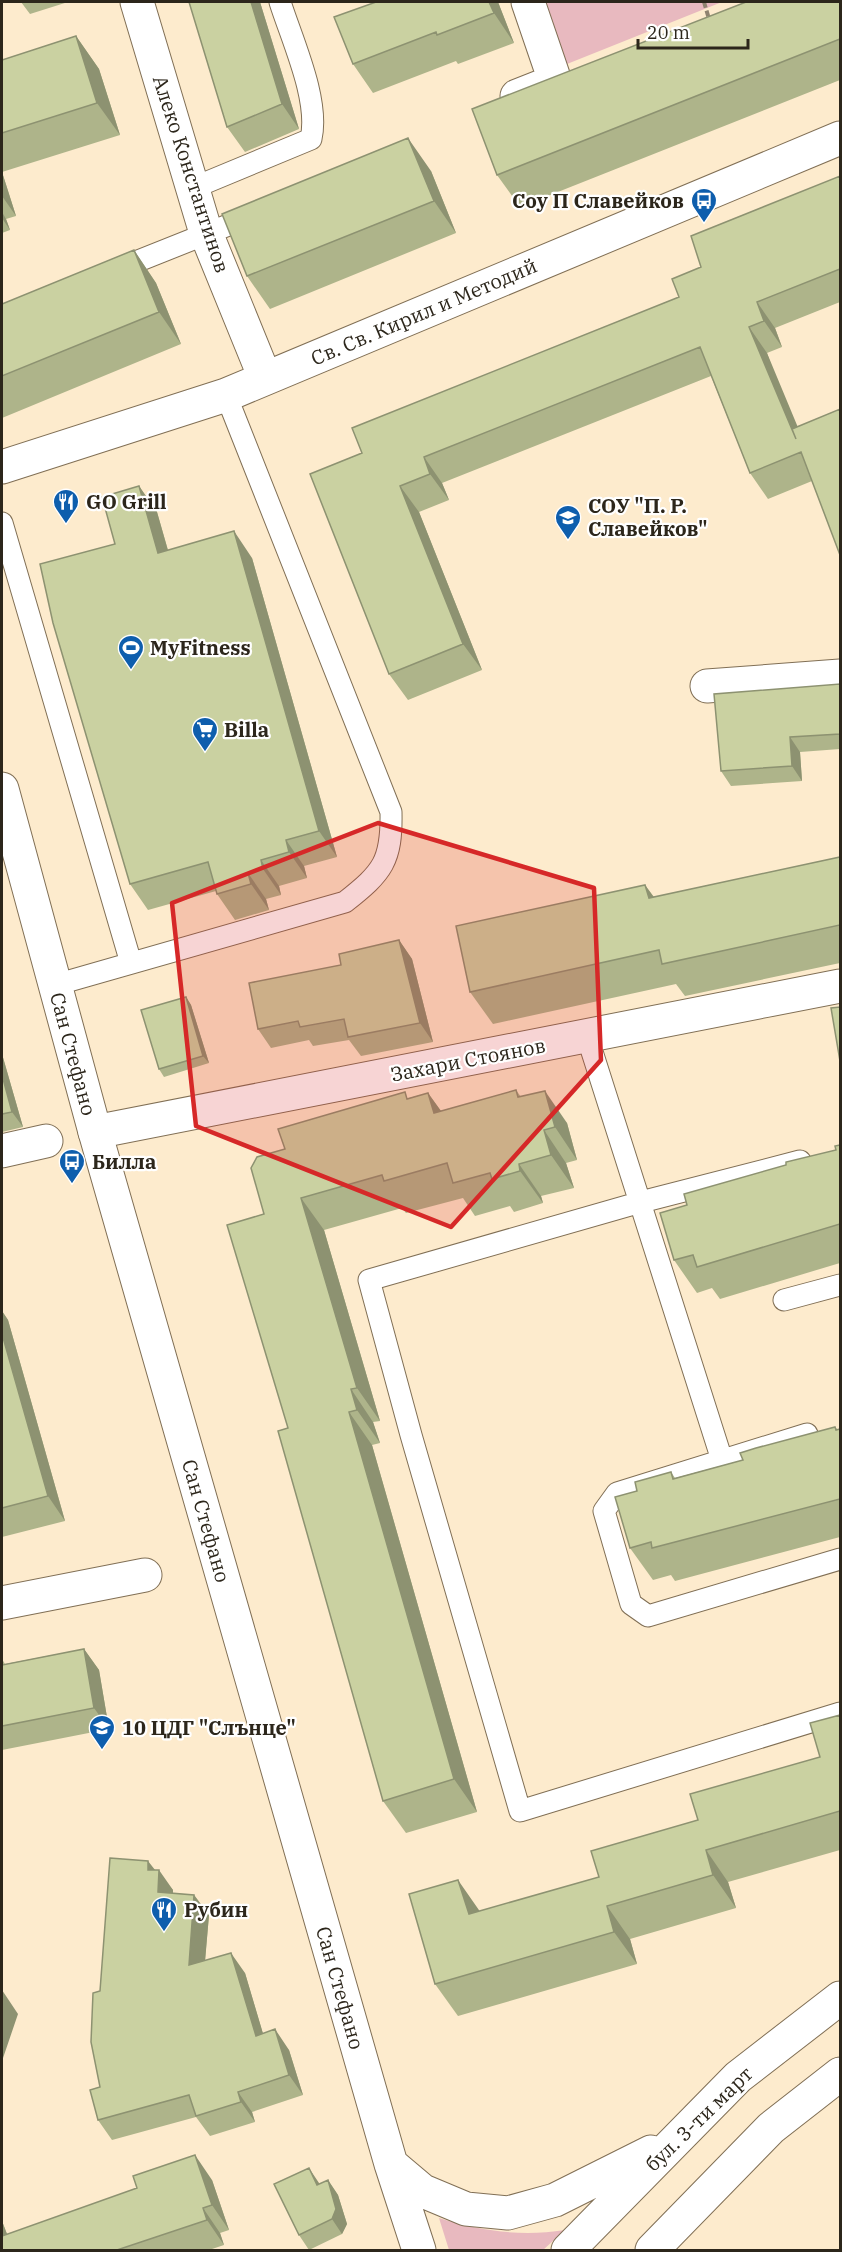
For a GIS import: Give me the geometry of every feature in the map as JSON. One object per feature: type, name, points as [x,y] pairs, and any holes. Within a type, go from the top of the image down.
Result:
[{"type":"street","name":"Алеко Константинов","points":[[137,2],[206,233],[265,378]]},
{"type":"street","points":[[485,109],[566,76],[528,2]]},
{"type":"street","name":"Св. Св. Кирил и Методий","points":[[2,467],[226,395],[840,138]]},
{"type":"street","points":[[707,686],[840,676]]},
{"type":"street","name":"Сан Стефано","points":[[2,789],[95,1132],[391,2164],[419,2250]]},
{"type":"street","name":"Захари Стоянов","points":[[95,1132],[840,986]]},
{"type":"street","points":[[2,1151],[46,1142]]},
{"type":"street","points":[[2,1603],[145,1575]]},
{"type":"street","name":"бул. 3-ти март","points":[[568,2250],[738,2077],[840,1998]]},
{"type":"street","points":[[652,2250],[771,2128],[840,2074]]},
{"type":"street","points":[[391,2164],[423,2191],[466,2209],[508,2213],[555,2200],[679,2137]]},
{"type":"lane","points":[[193,188],[311,140],[314,124],[311,99],[280,2]]},
{"type":"lane","points":[[99,277],[273,207]]},
{"type":"lane","points":[[55,985],[345,902],[364,887],[385,862],[392,840],[391,812],[226,395]]},
{"type":"lane","points":[[2,523],[131,963]]},
{"type":"lane","points":[[587,1036],[722,1460]]},
{"type":"lane","points":[[800,1161],[641,1202],[369,1280],[411,1435],[520,1811],[840,1713]]},
{"type":"lane","points":[[784,1300],[840,1285]]},
{"type":"lane","points":[[807,1434],[617,1492],[604,1511],[631,1604],[648,1616],[840,1559]]},
{"type":"path","points":[[704,2],[709,20]]},
{"type":"highlighted area","points":[[378,823],[594,888],[601,1060],[451,1227],[196,1126],[172,903]]},
{"type":"shaded area","points":[[541,2],[722,2],[562,66]]},
{"type":"shaded area","points":[[439,2218],[501,2232],[533,2233],[565,2230],[543,2250],[449,2250]]},
{"type":"building","points":[[189,2],[251,2],[282,104],[227,127]]},
{"type":"building","points":[[376,2],[489,2],[494,13],[437,35],[436,32],[353,64],[334,17]]},
{"type":"building","points":[[746,2],[840,2],[840,39],[497,175],[472,109]]},
{"type":"building","points":[[76,36],[97,103],[2,133],[2,60]]},
{"type":"building","points":[[408,138],[434,201],[247,276],[222,214]]},
{"type":"building","points":[[840,176],[840,269],[757,302],[764,321],[749,327],[796,439],[792,429],[840,409],[840,555],[801,452],[750,473],[700,347],[424,457],[430,474],[400,486],[463,644],[389,674],[310,474],[362,453],[352,428],[679,297],[672,279],[701,267],[691,236]]},
{"type":"building","points":[[134,250],[159,312],[2,376],[2,304]]},
{"type":"building","name":"Billa","points":[[139,486],[158,553],[234,531],[319,831],[286,840],[289,852],[261,860],[263,869],[248,873],[251,884],[217,894],[208,862],[130,884],[53,623],[40,564],[115,544],[102,497]]},
{"type":"building","points":[[840,684],[840,734],[790,737],[792,766],[721,771],[714,694]]},
{"type":"building","points":[[840,857],[840,925],[662,964],[659,950],[470,992],[456,926],[645,885],[649,898]]},
{"type":"building","points":[[399,940],[420,1023],[348,1037],[344,1019],[300,1027],[298,1021],[258,1029],[249,983],[341,965],[339,954]]},
{"type":"building","points":[[186,997],[203,1056],[159,1069],[141,1010]]},
{"type":"building","points":[[840,1007],[840,1061],[831,1008]]},
{"type":"building","points":[[2,1075],[12,1112],[2,1114]]},
{"type":"building","points":[[516,1090],[518,1097],[545,1091],[555,1127],[544,1130],[551,1155],[519,1164],[520,1171],[492,1179],[490,1173],[453,1183],[447,1163],[384,1181],[382,1175],[301,1198],[357,1388],[351,1389],[357,1410],[349,1412],[454,1779],[383,1801],[278,1431],[288,1428],[227,1225],[264,1214],[251,1168],[257,1157],[285,1149],[278,1129],[405,1092],[407,1099],[428,1093],[434,1113]]},
{"type":"building","points":[[840,1145],[840,1224],[697,1267],[693,1255],[674,1260],[660,1213],[687,1205],[684,1194],[786,1165],[786,1162],[836,1150],[835,1146]]},
{"type":"building","points":[[2,1334],[48,1496],[2,1508]]},
{"type":"building","points":[[835,1427],[836,1430],[840,1429],[840,1499],[652,1548],[651,1542],[630,1548],[615,1497],[637,1491],[635,1482],[671,1472],[673,1479],[743,1460],[740,1453]]},
{"type":"building","points":[[84,1649],[94,1708],[2,1726],[2,1665]]},
{"type":"building","points":[[840,1715],[840,1811],[706,1850],[713,1875],[607,1906],[614,1932],[435,1984],[409,1894],[458,1880],[469,1914],[599,1877],[591,1851],[698,1820],[690,1794],[820,1757],[810,1723]]},
{"type":"building","points":[[110,1858],[148,1861],[148,1870],[159,1870],[158,1892],[194,1895],[189,1965],[231,1953],[256,2036],[275,2029],[289,2075],[238,2092],[241,2102],[196,2116],[189,2095],[98,2120],[90,2090],[100,2087],[91,2042],[93,1993],[100,1991]]},
{"type":"building","points":[[195,2155],[212,2205],[203,2208],[207,2220],[117,2250],[2,2250],[2,2236],[137,2188],[133,2176]]},
{"type":"building","points":[[309,2168],[317,2185],[328,2180],[336,2209],[332,2219],[299,2235],[274,2184]]},
{"type":"place","name":"Соу П Славейков","points":[[704,224]]},
{"type":"place","name":"GO Grill","points":[[66,525]]},
{"type":"place","name":"СОУ \"П. Р. Славейков\"","points":[[568,541]]},
{"type":"place","name":"MyFitness","points":[[131,671]]},
{"type":"place","name":"Billa","points":[[205,753]]},
{"type":"place","name":"Билла","points":[[72,1185]]},
{"type":"place","name":"10 ЦДГ \"Слънце\"","points":[[102,1751]]},
{"type":"place","name":"Рубин","points":[[164,1933]]}]
